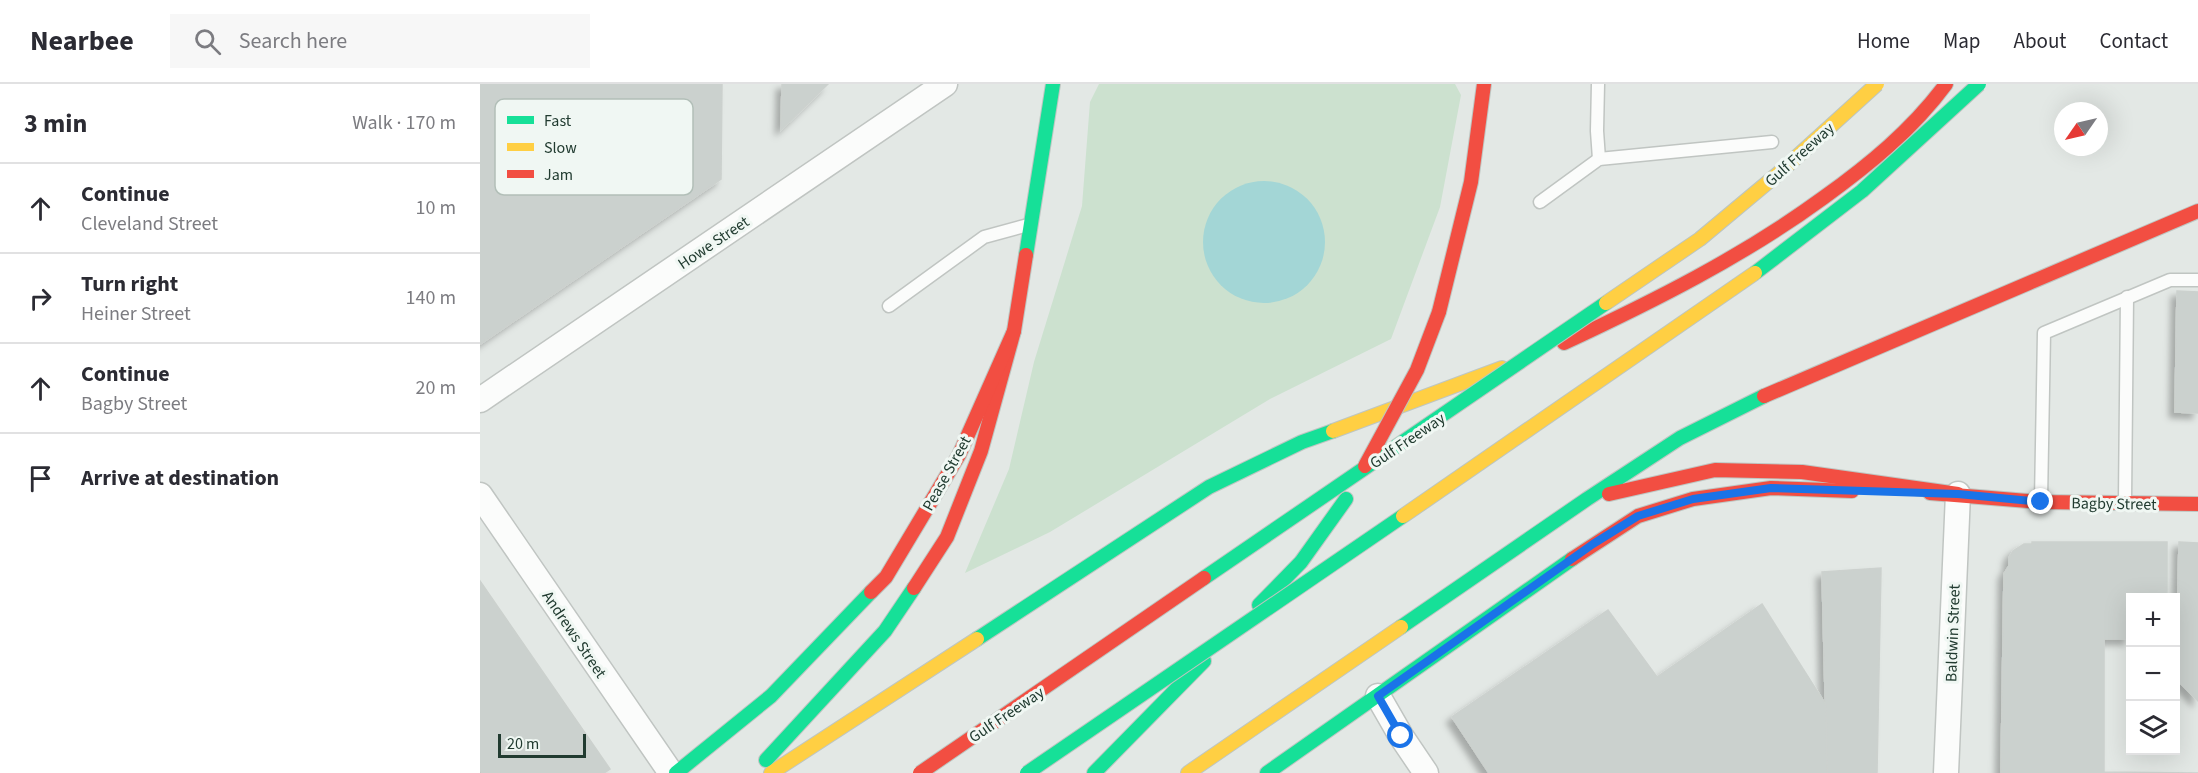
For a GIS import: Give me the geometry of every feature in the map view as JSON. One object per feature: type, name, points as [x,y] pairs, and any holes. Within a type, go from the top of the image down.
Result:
[{"type":"main road","name":"Pease Street","points":[[676,773],[771,696],[886,577],[959,455],[1014,331],[1053,84]]},
{"type":"main road","points":[[1094,773],[1301,562],[1346,499],[1418,370],[1439,312],[1471,182],[1484,84]]},
{"type":"main road","name":"Gulf Freeway","points":[[920,773],[1700,239],[1779,173],[1877,84]]},
{"type":"main road","points":[[771,773],[1209,487],[1302,442],[1540,354],[1641,307],[1735,257],[1804,212],[1874,160],[1929,108],[1946,84]]},
{"type":"main road","points":[[1027,773],[1735,289],[1862,192],[1979,84]]},
{"type":"main road","points":[[1188,773],[1680,438],[1774,391],[2198,211]]},
{"type":"main road","points":[[758,767],[772,755],[885,631],[947,537],[981,451],[1014,331]]},
{"type":"main road","points":[[1587,500],[1715,470],[1802,472],[1958,494]]},
{"type":"main road","points":[[1267,773],[1593,544],[1638,516],[1693,499],[1771,488],[1958,494]]},
{"type":"main road","name":"Bagby Street","points":[[1958,494],[2041,502],[2198,504]]},
{"type":"street","name":"Howe Street","points":[[480,400],[945,84]]},
{"type":"street","name":"Baldwin Street","points":[[1946,773],[1958,494]]},
{"type":"street","name":"Andrews Street","points":[[480,495],[671,773]]},
{"type":"street","points":[[1378,696],[1426,773]]},
{"type":"lane","points":[[1598,84],[1599,159]]},
{"type":"lane","points":[[1540,202],[1599,159],[1772,142]]},
{"type":"lane","points":[[889,306],[984,237],[1031,224]]},
{"type":"lane","points":[[2041,502],[2044,333],[2170,280],[2198,280]]},
{"type":"lane","points":[[2125,502],[2127,297]]},
{"type":"green space","points":[[1099,84],[1455,84],[1461,95],[1440,207],[1391,339],[1270,399],[1050,532],[965,573],[1009,469],[1034,362],[1082,206],[1090,102]]},
{"type":"water","points":[[1264,181],[1287,186],[1298,191],[1307,199],[1315,208],[1320,219],[1325,242],[1320,265],[1315,276],[1307,285],[1298,293],[1287,298],[1264,303],[1241,298],[1230,293],[1221,285],[1213,276],[1208,265],[1203,242],[1208,219],[1213,208],[1221,199],[1230,191],[1241,186]]},
{"type":"building","points":[[480,84],[722,84],[721,179],[480,344]]},
{"type":"building","points":[[782,84],[828,84],[781,130]]},
{"type":"building","points":[[2177,291],[2198,292],[2198,413],[2175,412]]},
{"type":"building","points":[[2032,542],[2167,542],[2167,593],[2126,593],[2126,639],[2104,639],[2104,772],[2198,773],[2001,773],[2004,574],[2013,551],[2024,544],[2032,544]]},
{"type":"building","points":[[2179,542],[2198,543],[2198,701],[2180,683],[2180,593],[2178,593]]},
{"type":"building","points":[[1881,568],[1877,773],[1827,773],[1822,572]]},
{"type":"building","points":[[480,581],[610,769],[604,773],[482,773],[480,770]]},
{"type":"building","points":[[1762,604],[1826,705],[1827,773],[1489,773],[1452,717],[1608,610],[1657,677]]},
{"type":"traffic: fast","points":[[1026,255],[1053,84]]},
{"type":"traffic: fast","points":[[1755,273],[1862,191],[1979,84]]},
{"type":"traffic: fast","points":[[1204,578],[1606,303]]},
{"type":"traffic: fast","points":[[1401,627],[1680,438],[1764,396]]},
{"type":"traffic: fast","points":[[977,639],[1209,487],[1302,442],[1333,431]]},
{"type":"traffic: fast","points":[[1259,605],[1301,562],[1346,499]]},
{"type":"traffic: fast","points":[[1027,773],[1403,516]]},
{"type":"traffic: fast","points":[[1267,773],[1572,559]]},
{"type":"traffic: fast","points":[[766,760],[885,631],[914,588]]},
{"type":"traffic: fast","points":[[676,773],[771,696],[871,592]]},
{"type":"traffic: fast","points":[[1094,773],[1204,661]]},
{"type":"traffic: slow","points":[[1606,303],[1700,239],[1779,173],[1877,84]]},
{"type":"traffic: slow","points":[[1403,516],[1755,273]]},
{"type":"traffic: slow","points":[[1333,431],[1502,368]]},
{"type":"traffic: slow","points":[[1188,773],[1401,627]]},
{"type":"traffic: slow","points":[[771,773],[977,639]]},
{"type":"traffic: jam","points":[[1439,312],[1471,182],[1484,84]]},
{"type":"traffic: jam","points":[[1564,343],[1697,277],[1792,219],[1840,186],[1889,146],[1919,117],[1946,84]]},
{"type":"traffic: jam","points":[[1764,396],[2198,211]]},
{"type":"traffic: jam","points":[[871,592],[886,577],[959,455],[1014,331],[1026,255]]},
{"type":"traffic: jam","points":[[1365,466],[1417,370],[1439,312]]},
{"type":"traffic: jam","points":[[914,588],[947,537],[981,451],[1014,331]]},
{"type":"traffic: jam","points":[[1609,494],[1715,470],[1802,472],[1958,494]]},
{"type":"traffic: jam","points":[[1572,559],[1638,516],[1693,499],[1771,488],[1852,491]]},
{"type":"traffic: jam","points":[[1930,493],[2041,502],[2198,504]]},
{"type":"traffic: jam","points":[[920,773],[1204,578]]},
{"type":"route","points":[[1401,736],[1378,696],[1593,544],[1638,516],[1693,499],[1771,488],[1958,494],[2041,502]]}]
